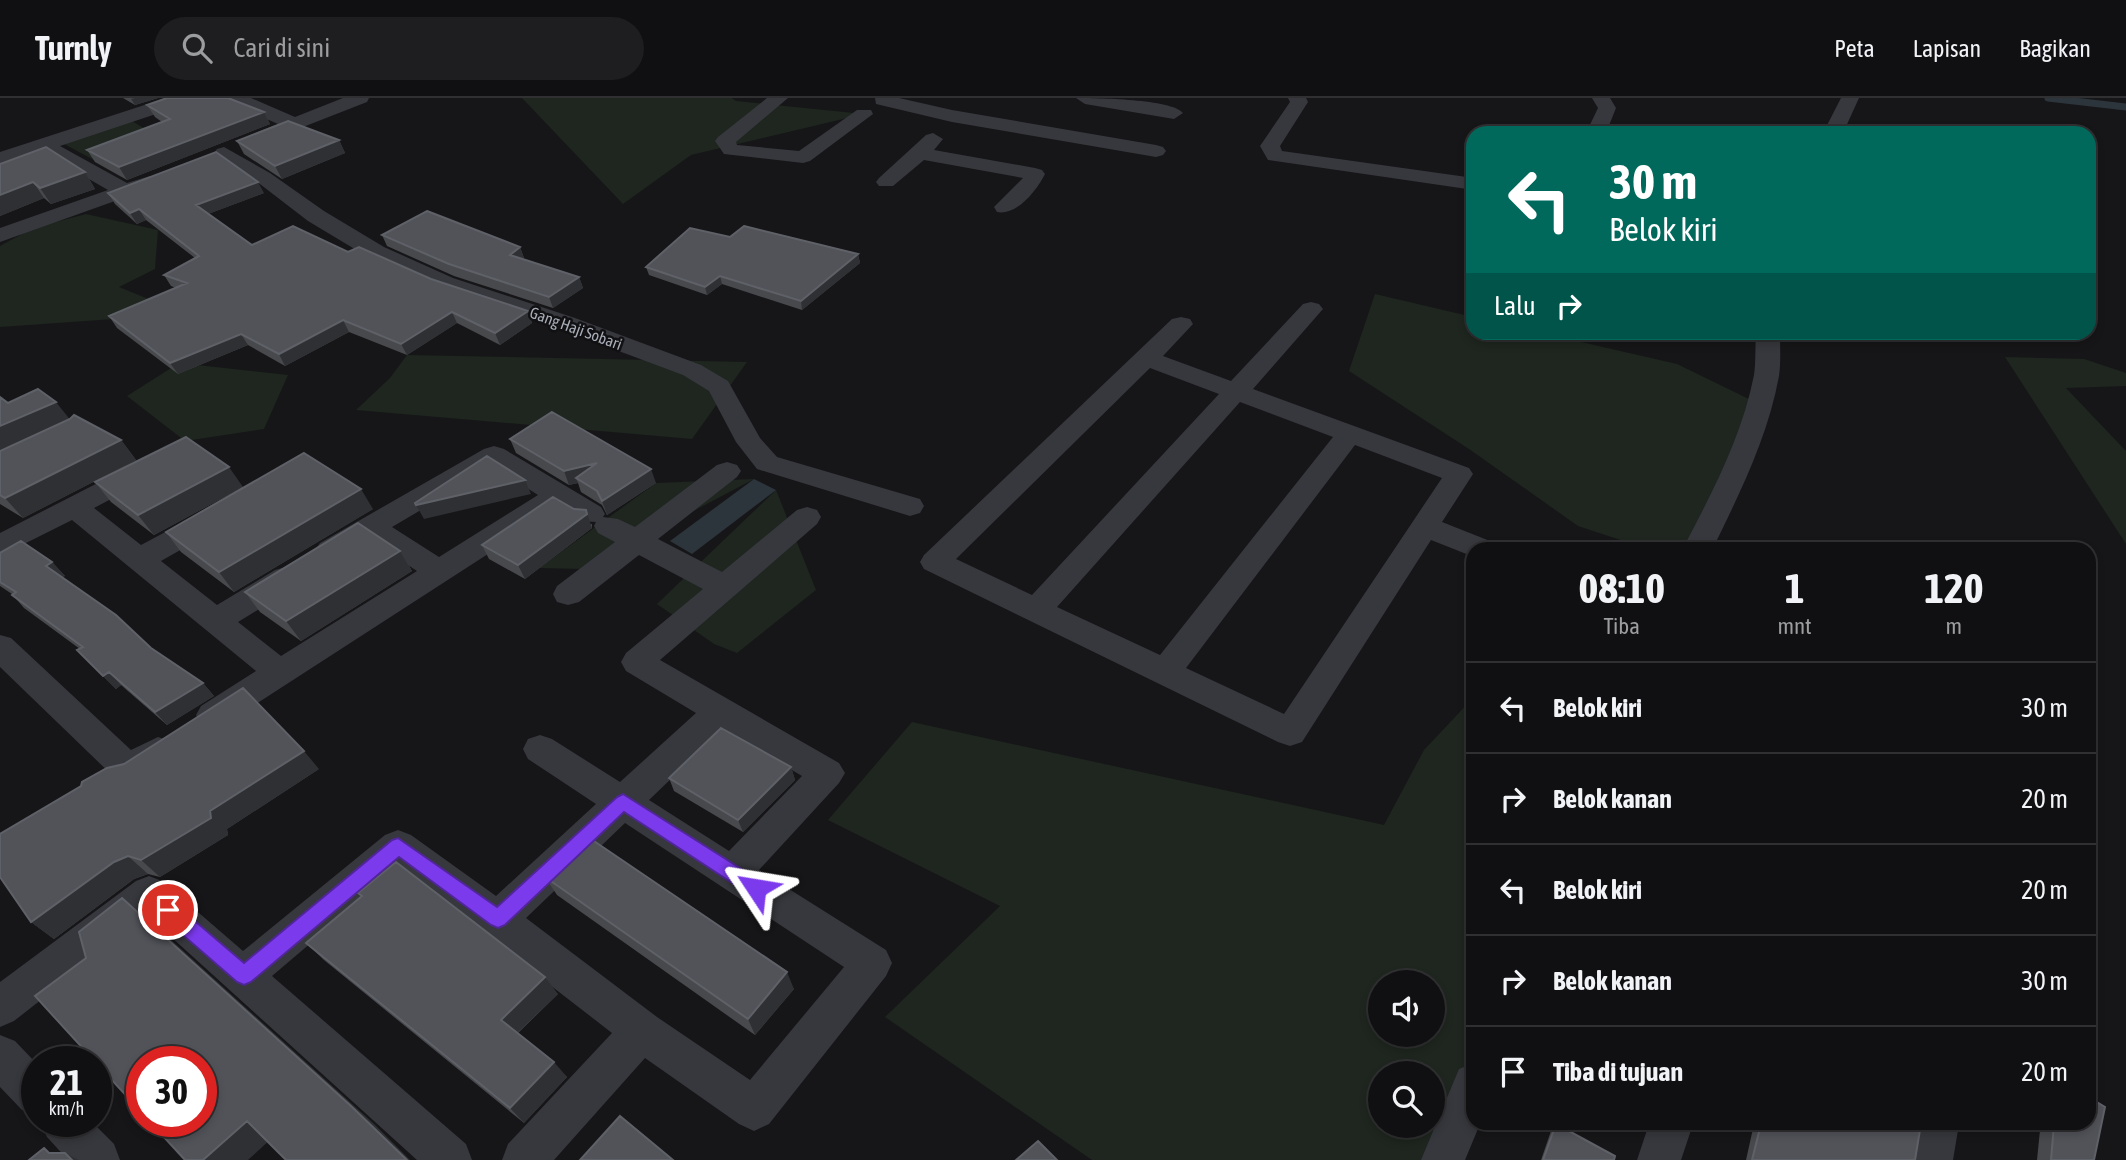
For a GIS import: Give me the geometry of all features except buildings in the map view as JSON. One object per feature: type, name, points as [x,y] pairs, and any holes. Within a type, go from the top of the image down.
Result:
[{"type":"street","points":[[0,159],[185,98]]},
{"type":"street","points":[[235,98],[295,124]]},
{"type":"street","points":[[200,162],[360,98]]},
{"type":"street","points":[[779,98],[725,141],[731,149],[803,157],[876,106],[952,116],[1156,151]]},
{"type":"street","points":[[1085,98],[1133,101],[1174,113]]},
{"type":"street","points":[[1297,98],[1298,102],[1270,146],[1275,156],[1466,183]]},
{"type":"street","points":[[1599,126],[1608,108],[1601,98]]},
{"type":"street","points":[[1836,126],[1850,98]]},
{"type":"street","points":[[886,182],[920,153],[952,116]]},
{"type":"street","points":[[44,145],[126,191]]},
{"type":"street","name":"Gang Haji Sobari","points":[[224,153],[263,177],[316,216],[376,252],[445,283],[566,323],[701,376],[719,386],[749,442],[767,463],[910,506]]},
{"type":"street","points":[[920,153],[1035,174],[1031,183],[1005,207]]},
{"type":"street","points":[[0,235],[163,177]]},
{"type":"street","points":[[1036,610],[1311,309]]},
{"type":"street","points":[[1146,358],[1459,474],[1290,732],[935,562],[1181,324]]},
{"type":"street","points":[[1701,542],[1732,484],[1766,379],[1768,340]]},
{"type":"street","points":[[1165,672],[1350,434]]},
{"type":"street","points":[[216,621],[370,526],[494,455],[599,520],[724,587]]},
{"type":"street","points":[[0,546],[157,464]]},
{"type":"street","points":[[568,594],[727,471]]},
{"type":"street","points":[[0,647],[129,770],[279,671],[560,494]]},
{"type":"street","points":[[74,507],[279,671]]},
{"type":"street","points":[[140,559],[232,508]]},
{"type":"street","points":[[732,873],[827,774],[636,663],[807,517]]},
{"type":"street","points":[[370,526],[439,571]]},
{"type":"street","points":[[1425,526],[1466,542]]},
{"type":"street","points":[[498,919],[720,711]]},
{"type":"street","points":[[244,975],[398,846],[498,919],[642,1031],[754,1109],[872,963],[540,749]]},
{"type":"street","points":[[0,1007],[149,893],[450,1160]]},
{"type":"street","points":[[524,1160],[642,1031]]},
{"type":"street","points":[[0,1056],[21,1078]]},
{"type":"street","points":[[1443,1160],[1466,1104]]},
{"type":"street","points":[[1658,1160],[1669,1130]]},
{"type":"street","points":[[1931,1160],[1936,1130]]},
{"type":"street","points":[[76,1137],[97,1160]]},
{"type":"shaded area","points":[[522,98],[732,98],[736,101],[864,114],[691,155],[623,204]]},
{"type":"shaded area","points":[[129,119],[156,136],[94,160],[64,144]]},
{"type":"shaded area","points":[[86,214],[158,230],[155,269],[119,287],[151,300],[114,319],[0,327],[0,246],[33,228]]},
{"type":"shaded area","points":[[1375,294],[1466,315],[1466,340],[1572,340],[1677,364],[1753,401],[1698,542],[1627,542],[1578,526],[1469,449],[1349,371]]},
{"type":"shaded area","points":[[407,355],[747,362],[692,439],[356,410],[390,378]]},
{"type":"shaded area","points":[[2005,357],[2084,359],[2126,373],[2126,386],[2066,388],[2126,451],[2126,544]]},
{"type":"shaded area","points":[[179,363],[288,375],[264,429],[185,441],[127,396]]},
{"type":"shaded area","points":[[754,479],[584,569],[539,568],[656,483]]},
{"type":"shaded area","points":[[754,479],[776,490],[692,554],[670,541]]},
{"type":"shaded area","points":[[776,490],[816,590],[737,653],[714,644],[657,604]]},
{"type":"shaded area","points":[[1466,705],[1466,1102],[1443,1160],[1092,1160],[885,1017],[1000,906],[828,820],[912,722],[1384,825],[1424,750]]},
{"type":"waterway","points":[[2048,98],[2126,107]]},
{"type":"route","points":[[168,910],[244,975],[398,846],[498,919],[623,802],[756,888]]}]
